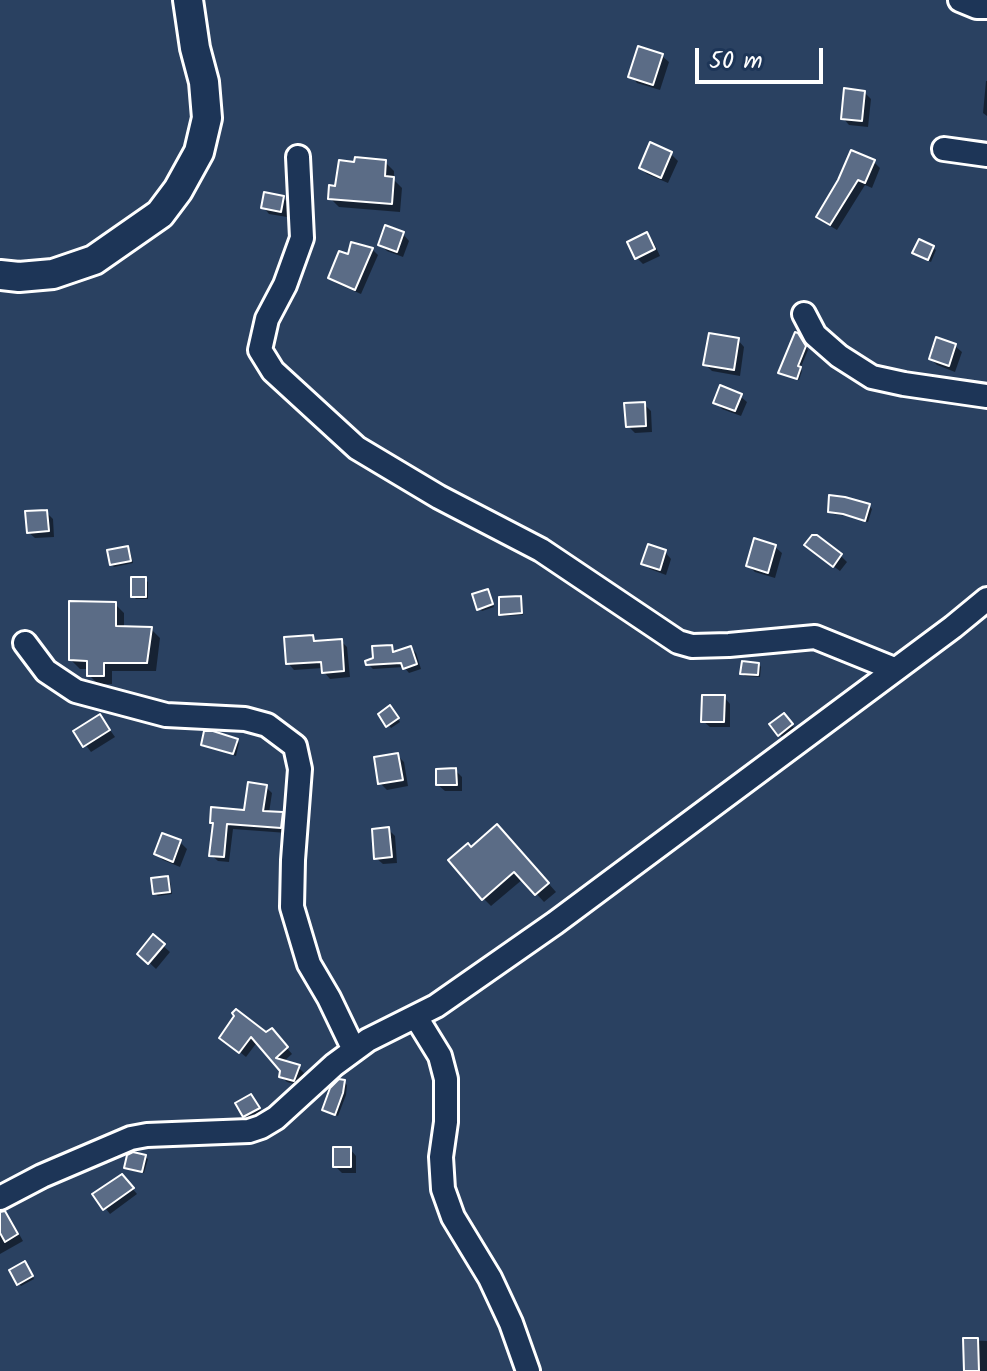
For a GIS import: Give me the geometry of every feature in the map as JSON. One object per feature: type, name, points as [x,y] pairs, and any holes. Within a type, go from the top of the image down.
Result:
[{"type":"main road","points":[[0,275],[53,274],[94,260],[160,214],[178,190],[199,152],[207,118],[204,82],[188,0]]},
{"type":"street","points":[[960,0],[977,7],[987,7]]},
{"type":"street","points":[[944,149],[987,155]]},
{"type":"street","points":[[298,157],[302,238],[285,285],[267,319],[260,350],[273,371],[357,448],[439,497],[541,550],[678,642],[692,646],[729,645],[815,637],[894,669]]},
{"type":"street","points":[[804,314],[815,335],[839,356],[872,377],[987,396]]},
{"type":"street","points":[[0,1198],[42,1176],[131,1138],[249,1131],[276,1118],[354,1050],[436,1006],[555,923],[987,599]]},
{"type":"street","points":[[25,643],[46,671],[76,691],[166,715],[245,719],[267,725],[295,746],[300,769],[292,907],[309,964],[354,1050]]},
{"type":"street","points":[[416,1017],[440,1056],[446,1079],[446,1122],[441,1157],[443,1189],[453,1217],[490,1278],[511,1323],[527,1371]]},
{"type":"building","points":[[638,46],[663,54],[653,85],[628,77]]},
{"type":"building","points":[[844,88],[865,91],[862,121],[841,119]]},
{"type":"building","points":[[650,142],[672,152],[661,178],[639,168]]},
{"type":"building","points":[[851,150],[875,160],[865,183],[858,180],[830,225],[816,217]]},
{"type":"building","points":[[355,157],[386,160],[385,176],[394,177],[392,204],[328,199],[329,185],[335,186],[339,160],[354,162]]},
{"type":"building","points":[[264,192],[284,196],[281,212],[261,208]]},
{"type":"building","points":[[385,225],[404,232],[397,252],[378,245]]},
{"type":"building","points":[[647,232],[655,249],[635,259],[627,242]]},
{"type":"building","points":[[919,239],[934,246],[928,260],[912,253]]},
{"type":"building","points":[[351,242],[373,248],[355,290],[328,278],[339,251],[348,254]]},
{"type":"building","points":[[795,332],[806,346],[798,366],[801,367],[797,379],[778,373]]},
{"type":"building","points":[[709,333],[739,338],[734,370],[703,365]]},
{"type":"building","points":[[936,337],[956,344],[949,366],[929,359]]},
{"type":"building","points":[[720,385],[742,394],[735,411],[713,403]]},
{"type":"building","points":[[645,402],[646,426],[626,427],[624,403]]},
{"type":"building","points":[[829,495],[870,504],[865,521],[828,512]]},
{"type":"building","points":[[47,510],[49,531],[27,533],[25,511]]},
{"type":"building","points":[[812,535],[817,535],[842,554],[833,567],[804,545]]},
{"type":"building","points":[[754,538],[776,545],[768,573],[746,566]]},
{"type":"building","points":[[648,544],[666,550],[660,570],[641,564]]},
{"type":"building","points":[[128,546],[131,561],[110,565],[107,550]]},
{"type":"building","points":[[131,577],[146,577],[146,597],[131,597]]},
{"type":"building","points":[[488,589],[493,604],[477,610],[472,594]]},
{"type":"building","points":[[521,596],[522,613],[499,615],[499,597]]},
{"type":"building","points":[[69,601],[116,602],[116,626],[152,627],[147,663],[104,663],[104,676],[87,676],[87,661],[69,660]]},
{"type":"building","points":[[313,635],[314,641],[342,639],[344,671],[322,673],[321,662],[286,664],[284,637]]},
{"type":"building","points":[[392,645],[393,652],[411,646],[417,664],[403,669],[401,663],[366,665],[365,661],[373,658],[372,646]]},
{"type":"building","points":[[742,661],[759,663],[758,675],[740,674]]},
{"type":"building","points":[[702,695],[725,695],[724,722],[701,722]]},
{"type":"building","points":[[390,705],[399,718],[386,727],[378,714]]},
{"type":"building","points":[[784,713],[793,724],[778,736],[769,724]]},
{"type":"building","points":[[100,714],[110,730],[83,747],[73,731]]},
{"type":"building","points":[[204,731],[238,739],[233,754],[201,745]]},
{"type":"building","points":[[398,753],[403,780],[378,784],[374,757]]},
{"type":"building","points":[[456,768],[457,785],[436,785],[436,769]]},
{"type":"building","points":[[248,782],[267,785],[263,811],[283,812],[281,828],[227,824],[224,857],[209,856],[213,823],[210,823],[211,807],[244,810]]},
{"type":"building","points":[[497,824],[549,883],[535,895],[514,872],[482,900],[448,860],[468,843],[471,847]]},
{"type":"building","points":[[389,827],[392,857],[374,859],[372,829]]},
{"type":"building","points":[[162,833],[181,840],[173,862],[154,854]]},
{"type":"building","points":[[168,876],[170,892],[153,894],[151,878]]},
{"type":"building","points":[[153,934],[165,944],[148,964],[137,954]]},
{"type":"building","points":[[236,1009],[266,1032],[272,1028],[288,1047],[276,1058],[300,1065],[294,1081],[279,1077],[280,1071],[251,1037],[239,1053],[219,1038]]},
{"type":"building","points":[[339,1079],[345,1080],[335,1115],[322,1110],[330,1088]]},
{"type":"building","points":[[251,1094],[260,1108],[243,1117],[235,1103]]},
{"type":"building","points":[[333,1147],[351,1147],[351,1167],[333,1167]]},
{"type":"building","points":[[133,1152],[146,1155],[142,1172],[124,1168],[127,1155]]},
{"type":"building","points":[[122,1174],[134,1188],[103,1210],[92,1194]]},
{"type":"building","points":[[5,1211],[18,1234],[5,1242],[0,1233],[0,1212]]},
{"type":"building","points":[[25,1261],[33,1276],[17,1285],[9,1270]]},
{"type":"building","points":[[963,1338],[978,1338],[979,1371],[964,1371]]}]
